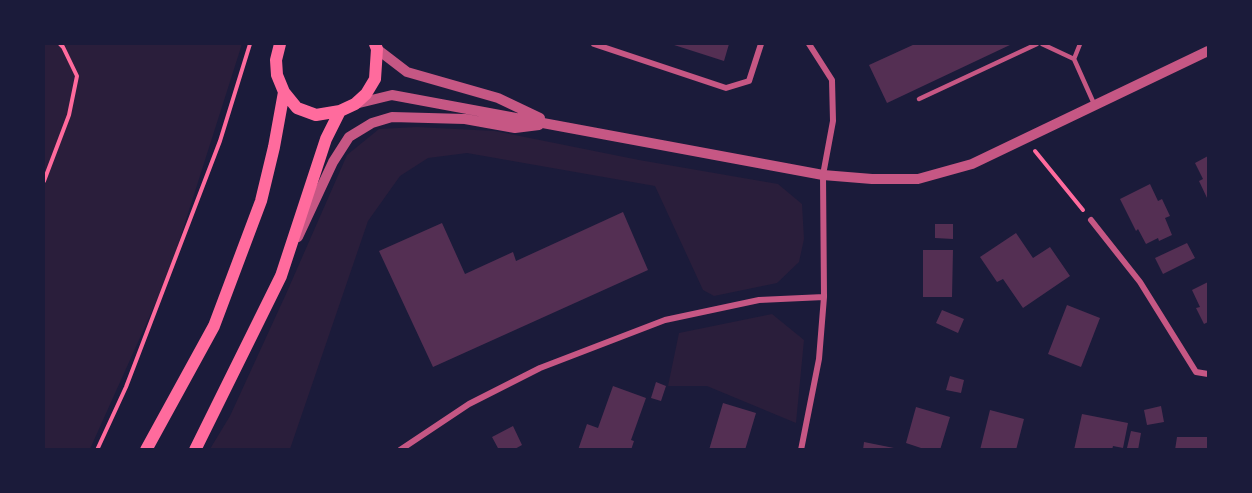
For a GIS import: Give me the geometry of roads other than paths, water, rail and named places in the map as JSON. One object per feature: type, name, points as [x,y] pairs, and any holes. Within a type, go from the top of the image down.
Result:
[{"type":"main road","points":[[280,44],[276,60],[277,75],[284,92],[297,108],[316,115],[340,111],[355,104],[366,94],[375,79],[376,46]]},
{"type":"main road","points":[[146,450],[214,326],[261,201],[284,92]]},
{"type":"main road","points":[[195,450],[281,276],[326,139],[340,111]]},
{"type":"street","points":[[594,44],[726,88],[750,81],[761,44]]},
{"type":"street","points":[[801,450],[819,359],[824,297],[824,175],[833,121],[832,80],[809,44]]},
{"type":"street","points":[[376,46],[407,72],[498,98],[553,124]]},
{"type":"street","points":[[355,104],[392,95],[824,175],[872,179],[918,179],[972,164],[1209,51]]},
{"type":"street","points":[[281,276],[333,162],[350,136],[372,123],[392,117],[465,119],[515,128],[553,124]]},
{"type":"street","points":[[1091,220],[1140,282],[1196,372],[1209,374]]},
{"type":"street","points":[[400,450],[469,404],[540,368],[665,320],[759,300],[824,297]]},
{"type":"lane","points":[[919,99],[1037,44]]},
{"type":"lane","points":[[1042,44],[1074,59],[1095,106]]},
{"type":"lane","points":[[1074,59],[1080,44]]}]
